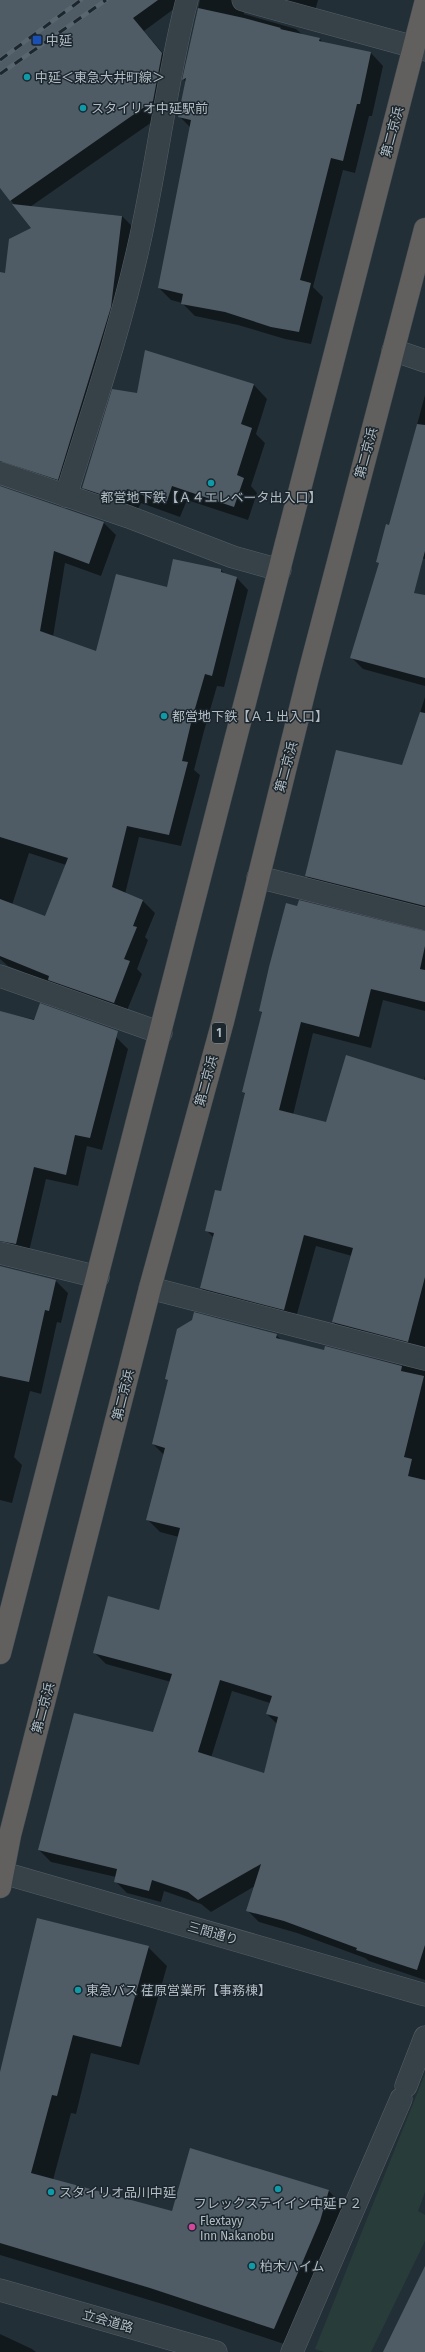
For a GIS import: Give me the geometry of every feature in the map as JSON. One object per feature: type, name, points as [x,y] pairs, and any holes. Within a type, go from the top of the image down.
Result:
[{"type":"highway","name":"第二京浜","points":[[0,1654],[280,570],[419,48],[425,4]]},
{"type":"highway","name":"第二京浜","points":[[1,1877],[10,1835],[150,1288],[223,1021],[258,877],[425,229]]},
{"type":"street","points":[[66,496],[111,349],[138,249],[176,42],[187,0]]},
{"type":"street","points":[[243,0],[419,48]]},
{"type":"street","points":[[393,350],[425,361]]},
{"type":"street","points":[[0,474],[129,517],[233,557],[280,570]]},
{"type":"street","points":[[258,877],[425,919]]},
{"type":"street","points":[[0,976],[161,1033]]},
{"type":"street","points":[[0,1252],[98,1277]]},
{"type":"street","points":[[150,1288],[425,1359]]},
{"type":"street","name":"三間通り","points":[[1,1877],[425,1995]]},
{"type":"street","points":[[292,2352],[403,2093],[425,2037]]},
{"type":"street","name":"立会道路","points":[[0,2290],[216,2352]]},
{"type":"green space","points":[[425,2074],[425,2192],[418,2211],[425,2215],[425,2241],[371,2352],[324,2352],[315,2349]]},
{"type":"building","points":[[0,0],[158,0],[133,18],[162,53],[153,101],[10,201],[0,188]]},
{"type":"building","points":[[198,8],[244,18],[281,28],[280,29],[320,38],[319,41],[371,52],[360,104],[357,104],[343,161],[331,158],[300,280],[311,283],[299,332],[271,327],[225,312],[181,304],[183,294],[158,288],[191,120],[178,117],[186,78],[182,80]]},
{"type":"building","points":[[12,204],[122,216],[111,307],[58,480],[0,461],[0,272],[5,273],[9,239],[31,228]]},
{"type":"building","points":[[145,350],[254,384],[241,424],[252,428],[237,475],[244,478],[234,507],[172,486],[166,504],[127,489],[124,496],[115,492],[112,498],[82,488],[112,389],[137,393]]},
{"type":"building","points":[[417,424],[425,425],[425,551],[414,593],[425,595],[425,678],[350,658],[379,563],[376,562],[386,524],[389,525]]},
{"type":"building","points":[[0,486],[104,522],[89,564],[54,551],[40,631],[96,651],[116,574],[167,587],[173,559],[221,569],[221,572],[237,577],[212,676],[205,674],[192,719],[182,761],[188,762],[169,835],[127,826],[112,887],[143,900],[133,926],[137,927],[124,959],[130,961],[114,1003],[48,980],[49,976],[0,956],[0,899],[45,916],[68,858],[0,837]]},
{"type":"building","points":[[420,712],[425,713],[425,906],[305,876],[336,750],[402,765]]},
{"type":"building","points":[[299,900],[425,931],[425,946],[420,969],[425,970],[425,1002],[371,989],[359,1037],[301,1022],[279,1110],[326,1122],[346,1055],[425,1080],[425,1277],[408,1342],[332,1322],[353,1248],[304,1235],[284,1310],[200,1288],[214,1233],[205,1231],[215,1190],[221,1191],[245,1093],[242,1092],[262,1012],[259,1011],[269,967],[286,903],[297,906]]},
{"type":"building","points":[[40,1003],[118,1031],[90,1138],[75,1135],[66,1175],[34,1167],[16,1244],[0,1241],[0,1011],[34,1020]]},
{"type":"building","points":[[0,1266],[56,1280],[49,1311],[45,1310],[29,1382],[0,1376]]},
{"type":"building","points":[[194,1312],[277,1334],[276,1338],[324,1350],[325,1346],[402,1366],[401,1371],[424,1376],[404,1457],[412,1459],[408,1476],[425,1480],[425,1945],[417,1970],[356,1950],[357,1948],[284,1921],[246,1911],[261,1864],[198,1900],[188,1892],[152,1880],[149,1891],[114,1882],[117,1869],[38,1850],[74,1713],[153,1732],[172,1674],[93,1653],[108,1596],[159,1610],[180,1528],[146,1520],[165,1448],[152,1444],[168,1380],[165,1379],[177,1329],[192,1320]],"holes":[[[220,1680],[272,1696],[266,1714],[278,1717],[264,1773],[198,1752]]]},
{"type":"building","points":[[37,1918],[149,1946],[121,2047],[73,2035],[57,2096],[52,2095],[31,2173],[172,2211],[190,2148],[329,2190],[320,2221],[274,2329],[150,2288],[0,2243],[0,2072]]},
{"type":"building","points":[[425,2266],[425,2352],[383,2352]]},
{"type":"railway","points":[[0,60],[81,0]]},
{"type":"railway","points":[[0,74],[106,0]]},
{"type":"place","name":"中延","points":[[37,40]]},
{"type":"place","name":"中延＜東急大井町線＞","points":[[27,77]]},
{"type":"place","name":"スタイリオ中延駅前","points":[[83,108]]},
{"type":"place","name":"都営地下鉄【Ａ４エレベータ出入口】","points":[[211,483]]},
{"type":"place","name":"都営地下鉄【Ａ１出入口】","points":[[164,716]]},
{"type":"place","name":"東急バス 荏原営業所【事務棟】","points":[[78,1990]]},
{"type":"place","name":"フレックステイイン中延Ｐ２","points":[[278,2189]]},
{"type":"place","name":"スタイリオ品川中延","points":[[51,2192]]},
{"type":"place","name":"Flextayy Inn Nakanobu","points":[[192,2227]]},
{"type":"place","name":"柏木ハイム","points":[[252,2266]]}]
